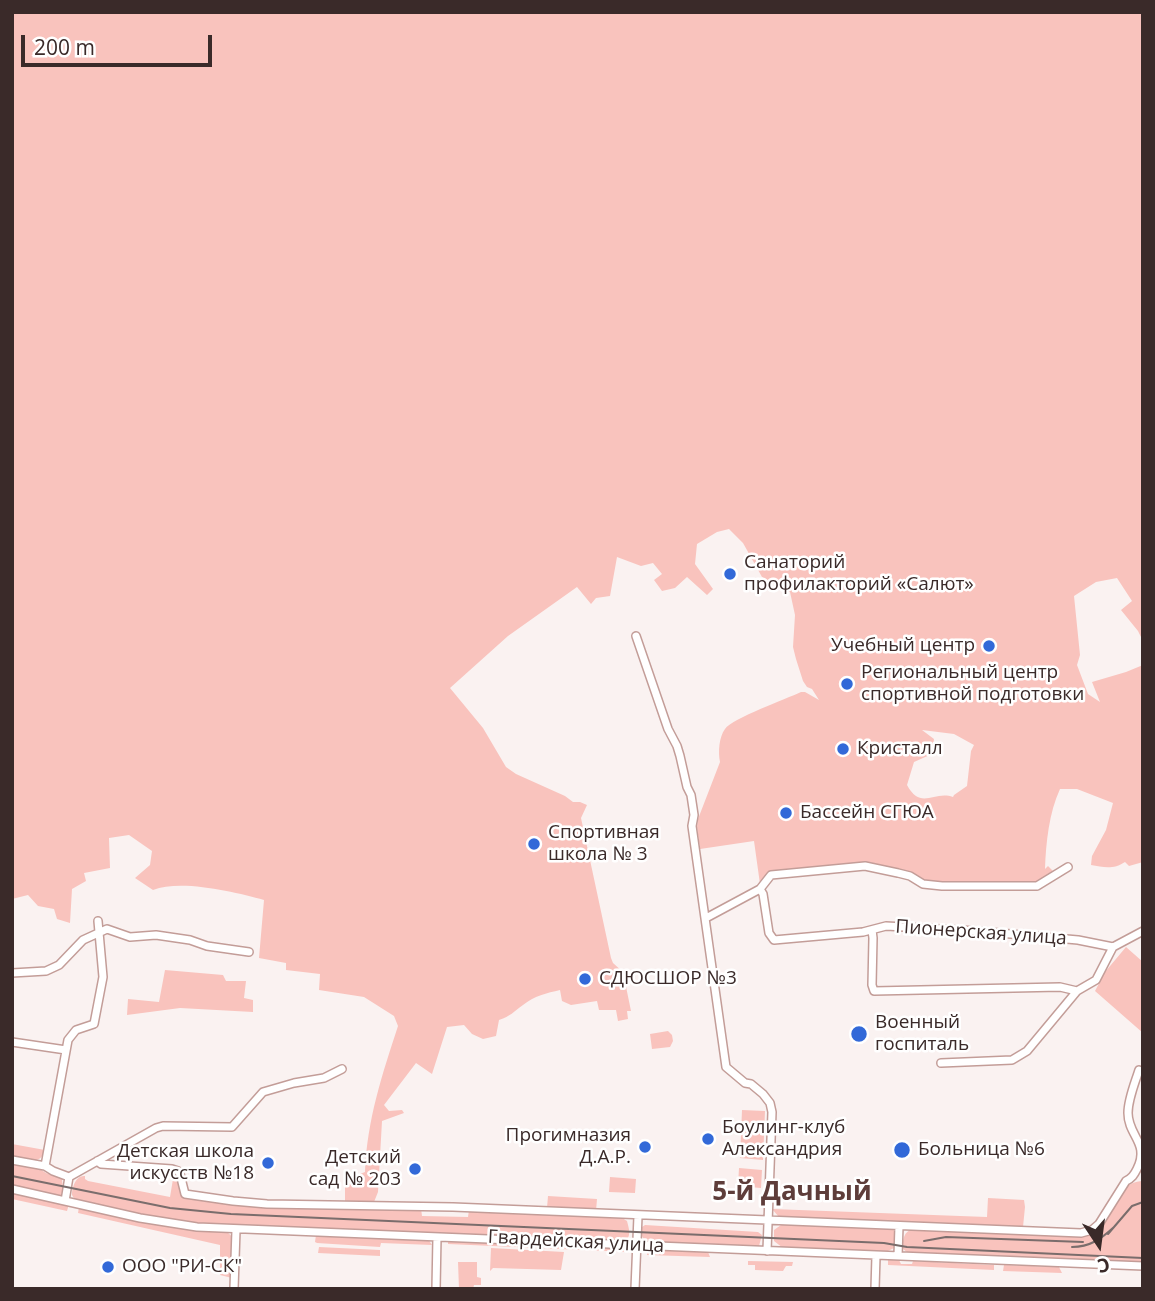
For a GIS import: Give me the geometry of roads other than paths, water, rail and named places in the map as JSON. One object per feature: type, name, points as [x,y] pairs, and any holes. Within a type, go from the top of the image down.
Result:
[{"type":"street","points":[[636,636],[668,729],[677,746],[691,795],[694,815],[692,826],[726,1067],[763,1094],[770,1103],[772,1112],[767,1251]]},
{"type":"street","points":[[706,918],[760,889],[771,875],[865,866],[910,876],[923,884],[1037,886],[1068,867]]},
{"type":"street","name":"Пионерская улица","points":[[760,889],[769,933],[774,940],[849,933],[886,926],[977,930],[1078,940],[1113,947]]},
{"type":"street","points":[[45,1166],[68,1040],[76,1030],[94,1024],[103,977],[98,921]]},
{"type":"street","points":[[12,974],[46,971],[59,965],[83,940],[107,929],[130,937],[156,935],[248,952]]},
{"type":"street","points":[[872,930],[874,990],[1060,987],[1077,991]]},
{"type":"street","points":[[941,1063],[1012,1060],[1027,1051],[1077,991],[1096,980],[1113,947],[1143,931]]},
{"type":"street","points":[[12,1042],[66,1050]]},
{"type":"street","points":[[69,1177],[156,1128],[232,1127],[263,1092],[324,1078],[342,1069]]},
{"type":"street","points":[[97,1161],[101,1164],[172,1169],[180,1174],[185,1194],[233,1201],[453,1207],[1081,1233],[1092,1230],[1099,1224],[1126,1181],[1132,1178],[1142,1158],[1128,1116],[1139,1070]]},
{"type":"street","points":[[12,1160],[45,1166],[69,1177]]},
{"type":"street","points":[[65,1201],[69,1177]]},
{"type":"street","name":"Гвардейская улица","points":[[12,1189],[172,1224],[236,1230],[1143,1266]]},
{"type":"street","points":[[635,1289],[638,1216]]},
{"type":"street","points":[[898,1256],[900,1226]]},
{"type":"street","points":[[234,1289],[236,1230]]},
{"type":"street","points":[[436,1289],[437,1237]]},
{"type":"street","points":[[875,1289],[876,1256]]},
{"type":"tram line","points":[[12,1176],[170,1208],[231,1214],[884,1243],[907,1247],[1143,1258]]},
{"type":"tram line","points":[[1108,1234],[1132,1206],[1143,1202]]},
{"type":"tram line","points":[[1072,1247],[1095,1241],[1114,1227]]},
{"type":"tram line","points":[[924,1241],[946,1237],[1083,1242]]},
{"type":"place","name":"Санаторий профилакторий «Салют»","points":[[730,574]]},
{"type":"place","name":"Учебный центр","points":[[989,646]]},
{"type":"place","name":"Региональный центр спортивной подготовки","points":[[847,684]]},
{"type":"place","name":"Кристалл","points":[[843,749]]},
{"type":"place","name":"Бассейн СГЮА","points":[[786,813]]},
{"type":"place","name":"Спортивная школа № 3","points":[[534,844]]},
{"type":"place","name":"СДЮСШОР №3","points":[[585,979]]},
{"type":"place","name":"Военный госпиталь","points":[[859,1034]]},
{"type":"place","name":"Боулинг-клуб Александрия","points":[[708,1139]]},
{"type":"place","name":"Прогимназия Д.А.Р.","points":[[645,1147]]},
{"type":"place","name":"Больница №6","points":[[902,1150]]},
{"type":"place","name":"Детская школа искусств №18","points":[[268,1163]]},
{"type":"place","name":"Детский сад № 203","points":[[415,1169]]},
{"type":"place","name":"ООО \"РИ-СК\"","points":[[108,1267]]},
{"type":"district","name":"5-й Дачный","points":[[792,1193]]}]
